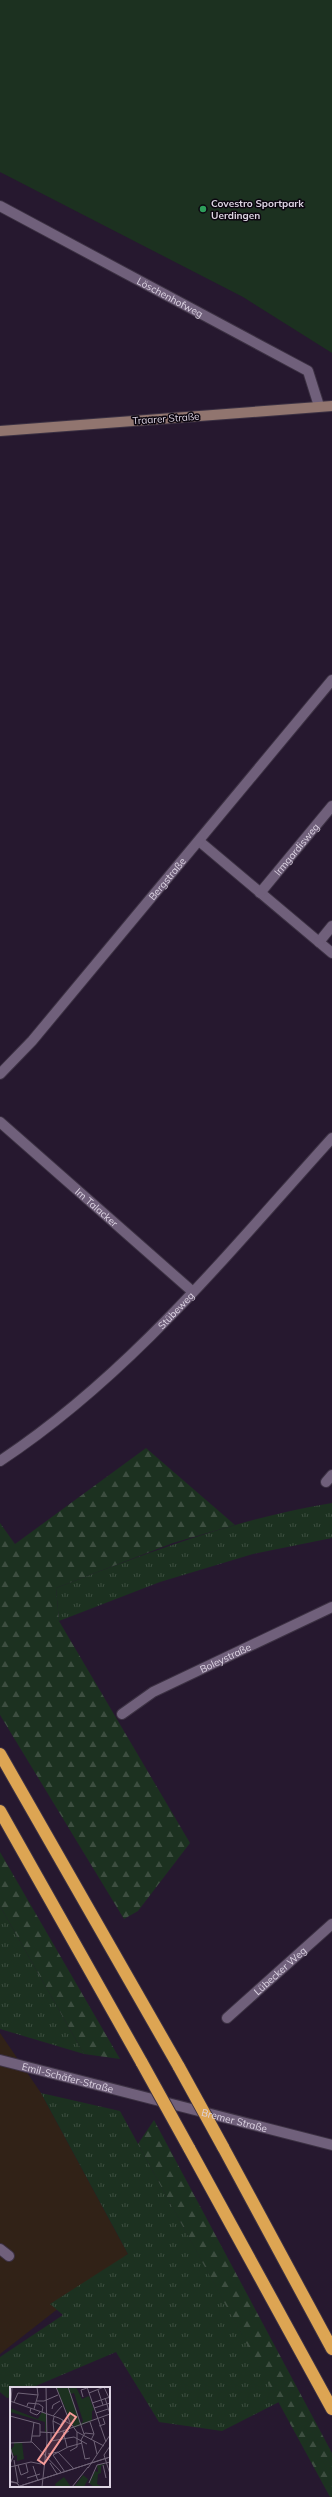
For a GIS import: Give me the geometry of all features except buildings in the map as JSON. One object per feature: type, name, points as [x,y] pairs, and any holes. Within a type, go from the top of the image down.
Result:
[{"type":"highway","points":[[0,1754],[179,2067],[332,2349]]},
{"type":"highway","points":[[0,1811],[142,2063],[332,2409]]},
{"type":"street","name":"Löschenhofweg","points":[[0,206],[308,371],[319,406]]},
{"type":"street","name":"Traarer Straße","points":[[0,431],[332,406]]},
{"type":"street","name":"Bergstraße","points":[[0,1074],[32,1041],[332,680]]},
{"type":"street","name":"Irmgardisweg","points":[[260,893],[332,806]]},
{"type":"street","points":[[199,841],[332,953]]},
{"type":"street","points":[[319,942],[332,926]]},
{"type":"street","name":"Im Talacker","points":[[0,1122],[193,1292]]},
{"type":"street","name":"Stübeweg","points":[[0,1462],[35,1438],[76,1406],[132,1355],[193,1292],[332,1138]]},
{"type":"street","name":"Boleystraße","points":[[122,1714],[153,1692],[332,1607]]},
{"type":"street","name":"Lübecker Weg","points":[[227,2018],[332,1924]]},
{"type":"street","name":"Emil-Schäfer-Straße","points":[[0,2060],[136,2094]]},
{"type":"street","name":"Bremer Straße","points":[[136,2094],[332,2145]]},
{"type":"street","points":[[0,2249],[9,2256]]},
{"type":"shaded area","points":[[0,2033],[41,2093],[128,2254],[0,2354]]},
{"type":"green space","name":"Covestro Sportpark Uerdingen","points":[[0,0],[332,0],[332,353],[243,297],[0,172]]},
{"type":"green space","points":[[146,1448],[235,1525],[173,1543],[56,1588],[59,1621],[190,1843],[138,1911],[124,1919],[0,1715],[0,1523],[15,1544]]},
{"type":"green space","points":[[332,1503],[332,1538],[253,1554],[160,1582],[59,1621],[56,1588],[192,1538],[261,1518]]},
{"type":"green space","points":[[0,1852],[120,2059],[84,2054],[0,1906]]},
{"type":"green space","points":[[0,1906],[84,2054],[0,2029]]},
{"type":"green space","points":[[41,2093],[120,2111],[279,2402],[222,2431],[159,2422],[116,2352],[33,2387],[10,2387],[10,2397],[7,2398],[0,2392],[0,2357],[63,2315],[50,2304],[128,2254]]},
{"type":"green space","points":[[154,2120],[332,2453],[332,2497],[330,2497],[138,2144]]},
{"type":"place","name":"Covestro Sportpark Uerdingen","points":[[203,209]]}]
